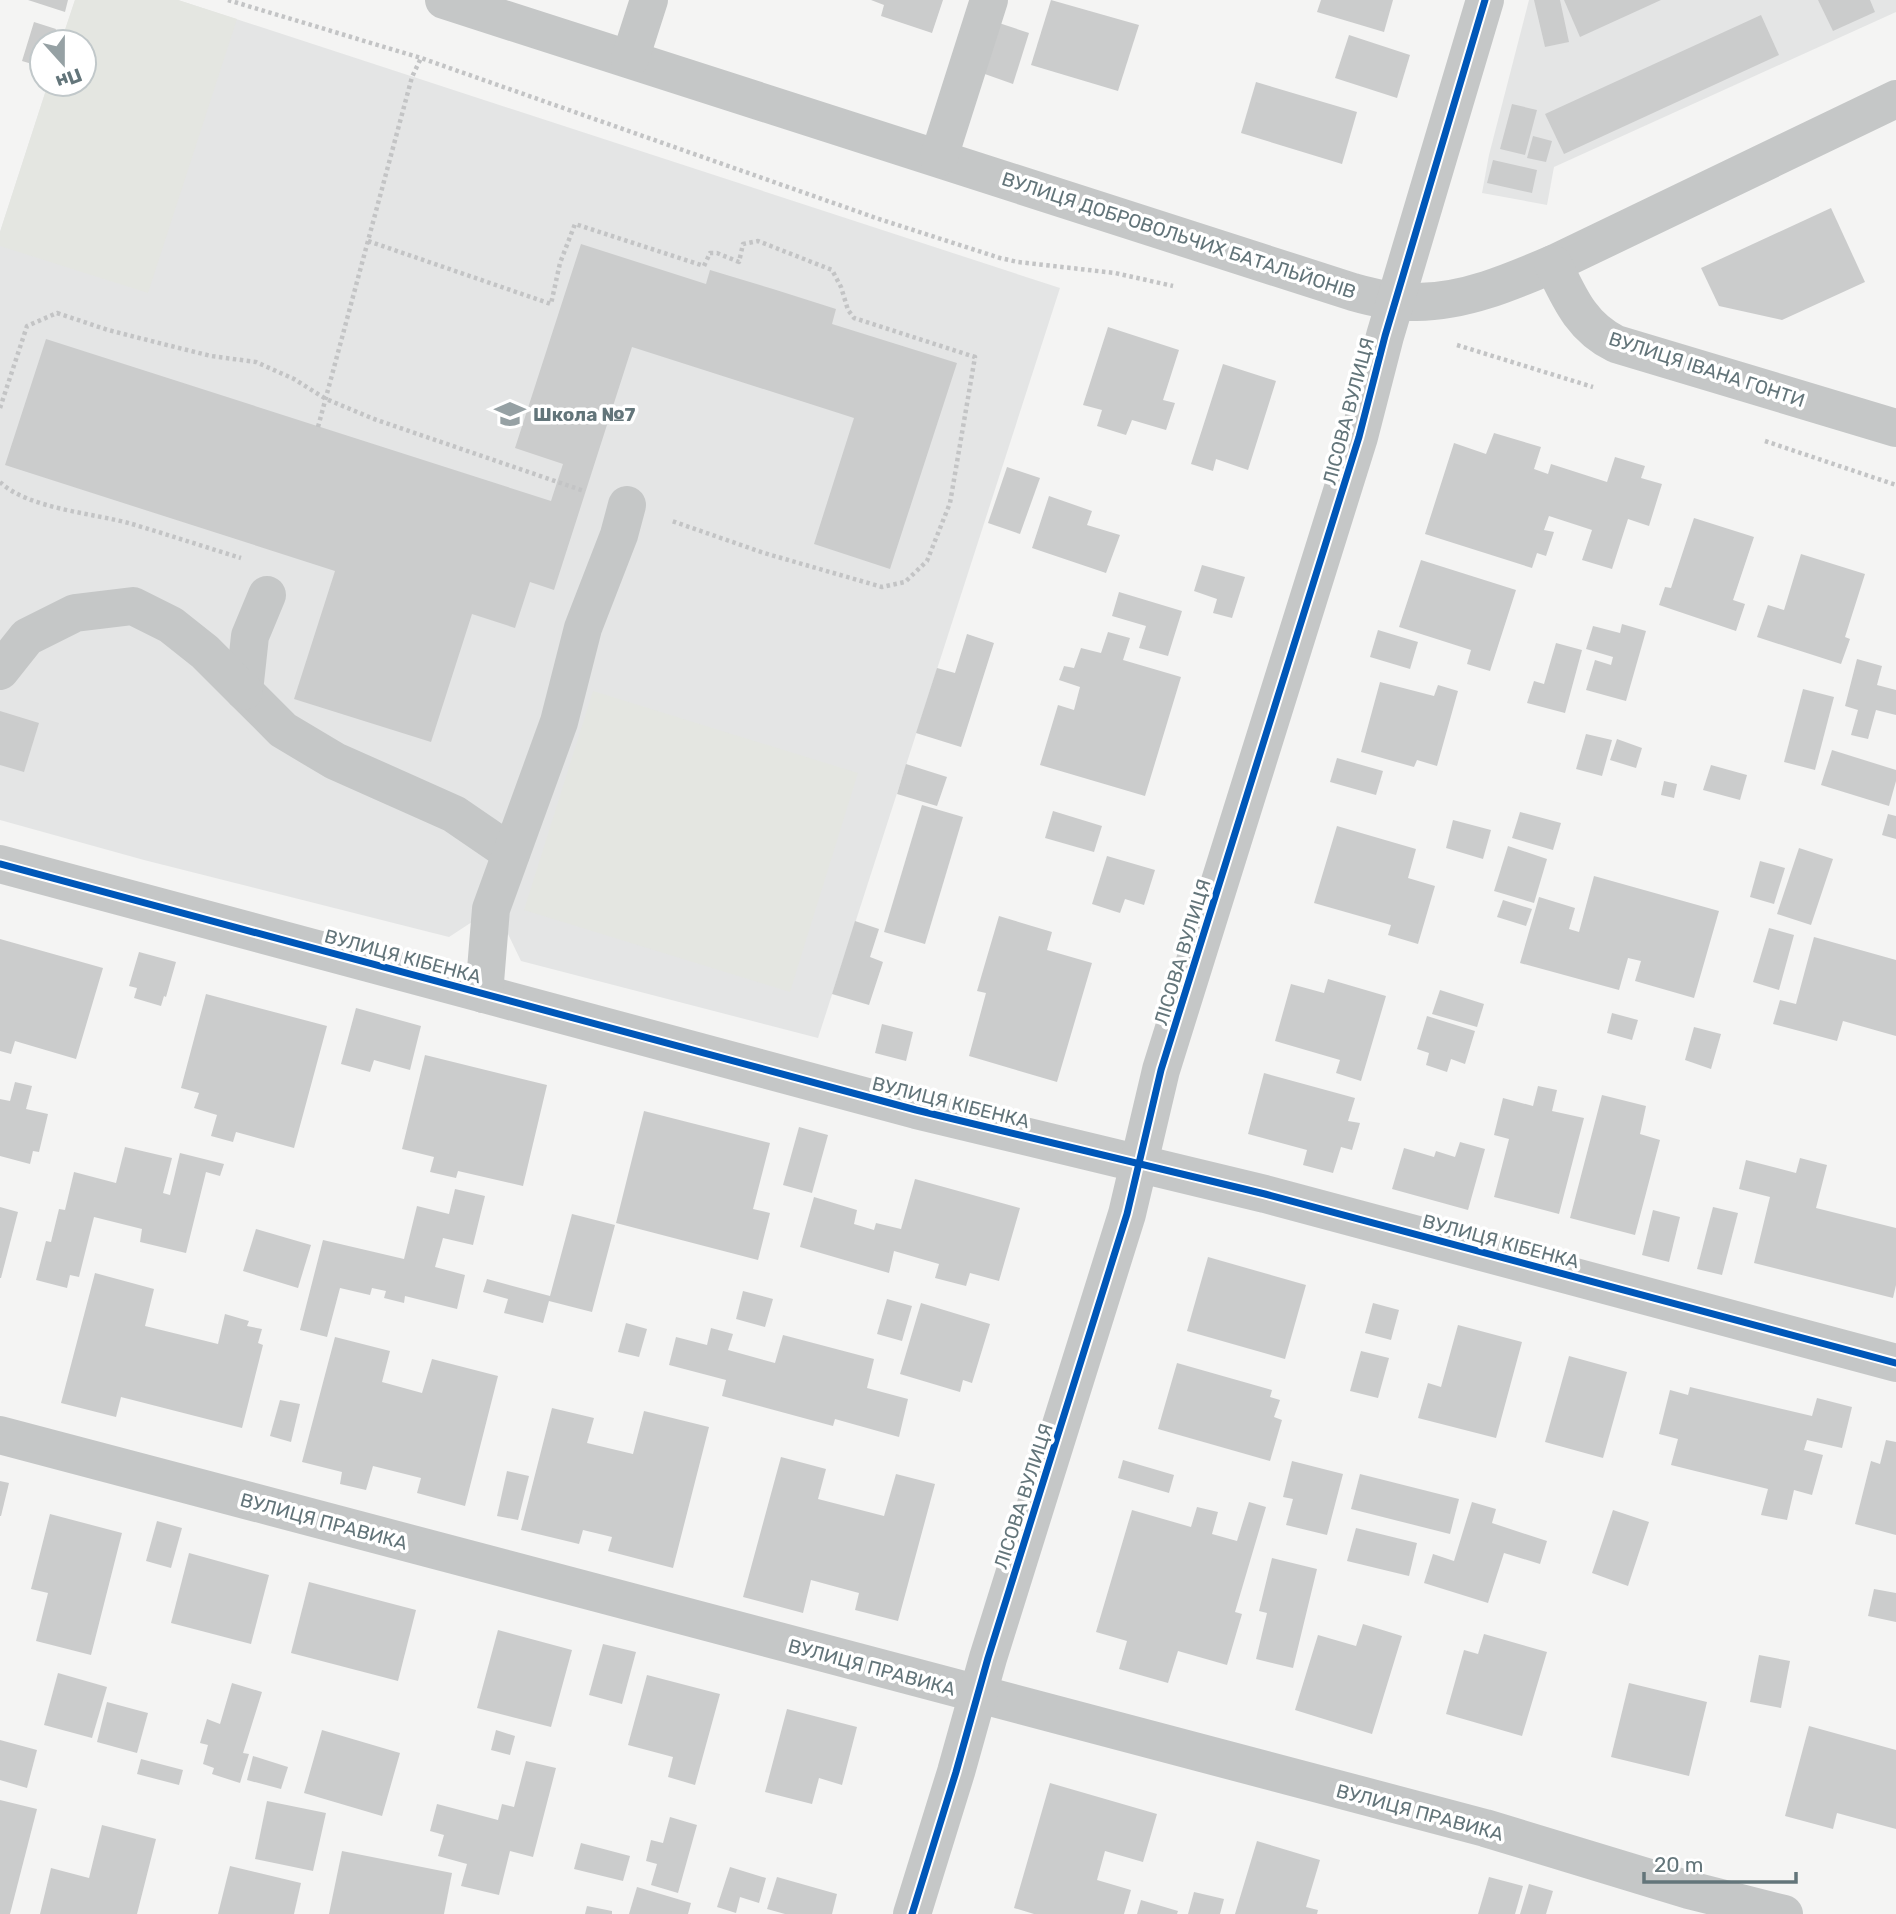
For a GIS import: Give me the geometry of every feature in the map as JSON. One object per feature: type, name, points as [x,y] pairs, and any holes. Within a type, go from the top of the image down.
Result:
[{"type":"street","name":"ВУЛИЦЯ ДОБРОВОЛЬЧИХ БАТАЛЬЙОНІВ","points":[[444,0],[1353,292],[1395,301],[1443,300],[1512,282],[1896,99]]},
{"type":"street","points":[[630,60],[649,0]]},
{"type":"street","points":[[939,158],[989,0]]},
{"type":"street","name":"ЛІСОВА ВУЛИЦЯ","points":[[912,1914],[977,1695],[1108,1279],[1127,1214],[1161,1070],[1359,437],[1395,301],[1485,0]]},
{"type":"street","name":"ВУЛИЦЯ ІВАНА ГОНТИ","points":[[1553,264],[1581,317],[1602,337],[1616,344],[1896,428]]},
{"type":"street","points":[[484,994],[491,909],[559,722],[583,628],[619,535],[627,505]]},
{"type":"street","points":[[244,691],[250,636],[267,595]]},
{"type":"street","points":[[0,671],[26,637],[75,613],[133,606],[171,625],[205,652],[283,730],[335,761],[454,814],[511,852]]},
{"type":"street","name":"ВУЛИЦЯ КІБЕНКА","points":[[0,864],[916,1110],[1265,1194],[1896,1363]]},
{"type":"street","name":"ВУЛИЦЯ ПРАВИКА","points":[[0,1435],[1485,1828],[1689,1890],[1784,1914]]},
{"type":"path","points":[[318,426],[412,77],[421,58]]},
{"type":"path","points":[[0,408],[27,326],[57,313],[108,330],[211,356],[256,362],[294,379],[326,399],[374,419],[764,553],[882,587],[905,582],[928,561],[950,503],[975,357],[854,318],[848,310],[832,270],[758,241],[743,243],[739,262],[710,253],[704,265],[575,223],[551,304],[368,241]]},
{"type":"shaded area","name":"Школа №7","points":[[75,0],[178,0],[1060,288],[818,1038],[521,961],[507,932],[472,922],[449,937],[144,860],[0,820],[0,232],[43,98],[98,98],[98,28],[66,28]]},
{"type":"shaded area","points":[[75,0],[178,0],[237,19],[148,293],[0,246],[0,232],[43,98],[98,98],[98,28],[66,28]]},
{"type":"shaded area","points":[[1529,0],[1896,0],[1896,12],[1554,167],[1547,205],[1482,193],[1489,155]]},
{"type":"shaded area","points":[[593,691],[858,773],[790,992],[524,910]]},
{"type":"building","points":[[28,0],[68,0],[65,12]]},
{"type":"building","points":[[871,0],[943,0],[932,33],[881,16],[884,5]]},
{"type":"building","points":[[1051,0],[1139,25],[1118,91],[1031,65]]},
{"type":"building","points":[[1321,0],[1393,0],[1384,32],[1317,12]]},
{"type":"building","points":[[1534,0],[1560,0],[1569,42],[1545,47]]},
{"type":"building","points":[[1564,0],[1661,0],[1580,37]]},
{"type":"building","points":[[1818,0],[1870,0],[1875,12],[1833,31]]},
{"type":"building","points":[[1761,15],[1779,55],[1564,154],[1545,114]]},
{"type":"building","points":[[34,22],[53,28],[32,28]]},
{"type":"building","points":[[999,23],[1029,33],[1013,84],[982,73]]},
{"type":"building","points":[[1349,35],[1410,55],[1397,98],[1335,78]]},
{"type":"building","points":[[28,42],[28,63],[22,61]]},
{"type":"building","points":[[1256,82],[1357,112],[1342,164],[1241,133]]},
{"type":"building","points":[[1512,104],[1537,110],[1525,155],[1500,149]]},
{"type":"building","points":[[1533,136],[1552,141],[1546,162],[1527,158]]},
{"type":"building","points":[[1493,160],[1537,170],[1532,193],[1487,183]]},
{"type":"building","points":[[1831,208],[1865,282],[1782,320],[1719,306],[1701,268]]},
{"type":"building","points":[[581,244],[706,284],[710,270],[773,289],[836,309],[832,324],[957,363],[890,569],[814,544],[854,418],[632,347],[554,590],[530,582],[515,628],[472,614],[431,742],[294,699],[335,571],[5,465],[46,339],[551,501],[563,464],[515,448]]},
{"type":"building","points":[[1108,327],[1179,350],[1163,400],[1175,403],[1166,430],[1132,420],[1126,435],[1097,426],[1102,410],[1083,405]]},
{"type":"building","points":[[1223,364],[1276,381],[1248,470],[1216,459],[1213,471],[1191,464]]},
{"type":"building","points":[[1494,433],[1541,447],[1534,469],[1548,474],[1551,464],[1607,482],[1615,457],[1645,466],[1641,478],[1662,484],[1649,526],[1628,519],[1612,569],[1582,560],[1592,530],[1549,516],[1544,530],[1554,532],[1546,556],[1537,553],[1532,568],[1425,534],[1454,443],[1486,454]]},
{"type":"building","points":[[1007,467],[1040,478],[1020,534],[988,523]]},
{"type":"building","points":[[1049,496],[1092,511],[1087,525],[1120,535],[1106,573],[1032,548]]},
{"type":"building","points":[[1694,518],[1754,537],[1733,600],[1745,604],[1736,631],[1659,605],[1665,587],[1671,588]]},
{"type":"building","points":[[1801,554],[1865,574],[1845,637],[1850,639],[1841,664],[1757,637],[1768,605],[1784,610]]},
{"type":"building","points":[[1421,560],[1516,590],[1490,671],[1467,664],[1471,650],[1399,627]]},
{"type":"building","points":[[1202,565],[1245,577],[1232,618],[1213,613],[1217,599],[1194,591]]},
{"type":"building","points":[[1119,592],[1182,611],[1168,656],[1139,648],[1146,626],[1112,616]]},
{"type":"building","points":[[1622,624],[1646,631],[1626,701],[1586,690],[1595,660],[1611,665],[1613,657],[1586,649],[1593,626],[1620,633]]},
{"type":"building","points":[[1378,630],[1418,642],[1410,669],[1370,657]]},
{"type":"building","points":[[1108,632],[1130,638],[1123,660],[1181,677],[1145,796],[1040,765],[1058,705],[1074,710],[1080,687],[1059,680],[1064,666],[1074,668],[1081,648],[1101,653]]},
{"type":"building","points":[[967,634],[994,643],[961,747],[916,733],[937,668],[955,673]]},
{"type":"building","points":[[1556,643],[1582,650],[1565,713],[1527,703],[1534,681],[1544,684]]},
{"type":"building","points":[[1857,659],[1882,666],[1877,685],[1896,690],[1896,715],[1876,710],[1868,739],[1851,735],[1858,710],[1845,706]]},
{"type":"building","points":[[1380,682],[1434,696],[1438,685],[1458,691],[1437,766],[1417,760],[1414,767],[1361,752]]},
{"type":"building","points":[[1803,689],[1834,697],[1815,770],[1784,762]]},
{"type":"building","points":[[0,711],[39,723],[24,772],[0,765]]},
{"type":"building","points":[[1586,734],[1612,740],[1602,776],[1576,769]]},
{"type":"building","points":[[1617,739],[1642,748],[1636,768],[1610,760]]},
{"type":"building","points":[[1832,750],[1896,770],[1889,806],[1821,785]]},
{"type":"building","points":[[1337,758],[1383,771],[1376,795],[1330,782]]},
{"type":"building","points":[[906,764],[947,777],[937,806],[897,794]]},
{"type":"building","points":[[1711,765],[1747,775],[1740,800],[1703,790]]},
{"type":"building","points":[[1664,781],[1677,784],[1674,798],[1661,795]]},
{"type":"building","points":[[922,805],[963,817],[925,944],[884,932]]},
{"type":"building","points":[[1053,811],[1102,826],[1094,852],[1045,838]]},
{"type":"building","points":[[1520,812],[1561,823],[1553,850],[1512,838]]},
{"type":"building","points":[[1888,814],[1896,816],[1896,839],[1882,835]]},
{"type":"building","points":[[1453,820],[1491,830],[1483,859],[1446,848]]},
{"type":"building","points":[[1337,826],[1416,849],[1408,878],[1435,886],[1418,944],[1388,935],[1391,925],[1314,903]]},
{"type":"building","points":[[1508,846],[1547,859],[1534,903],[1494,891]]},
{"type":"building","points":[[1799,848],[1833,859],[1811,925],[1777,914]]},
{"type":"building","points":[[1107,856],[1155,870],[1144,905],[1125,899],[1120,913],[1092,904]]},
{"type":"building","points":[[1760,861],[1785,868],[1774,904],[1750,897]]},
{"type":"building","points":[[1594,876],[1719,911],[1694,998],[1635,981],[1641,961],[1628,958],[1619,990],[1520,963],[1539,897],[1575,908],[1569,929],[1579,932]]},
{"type":"building","points":[[1503,900],[1532,909],[1526,926],[1497,917]]},
{"type":"building","points":[[999,916],[1052,932],[1047,950],[1092,963],[1057,1082],[969,1056],[986,993],[977,991]]},
{"type":"building","points":[[855,921],[879,929],[870,957],[883,962],[869,1005],[832,994]]},
{"type":"building","points":[[1769,928],[1794,935],[1779,990],[1753,982]]},
{"type":"building","points":[[1814,937],[1896,960],[1896,1036],[1843,1021],[1837,1041],[1773,1024],[1780,1000],[1796,1004]]},
{"type":"building","points":[[0,939],[103,968],[76,1059],[15,1041],[11,1054],[0,1051]]},
{"type":"building","points":[[139,952],[176,962],[161,1006],[134,998],[137,988],[129,986]]},
{"type":"building","points":[[1328,979],[1386,996],[1361,1081],[1336,1073],[1340,1060],[1275,1041],[1291,984],[1324,993]]},
{"type":"building","points":[[1440,990],[1484,1004],[1477,1027],[1432,1014]]},
{"type":"building","points":[[206,994],[327,1026],[294,1148],[236,1132],[233,1142],[211,1136],[217,1115],[194,1108],[199,1093],[181,1088]]},
{"type":"building","points":[[356,1008],[421,1026],[410,1070],[374,1060],[370,1072],[341,1064]]},
{"type":"building","points":[[1612,1013],[1638,1020],[1632,1040],[1607,1033]]},
{"type":"building","points":[[1427,1016],[1475,1031],[1465,1064],[1451,1059],[1447,1072],[1426,1065],[1429,1053],[1417,1049]]},
{"type":"building","points":[[882,1024],[913,1032],[906,1061],[875,1053]]},
{"type":"building","points":[[1694,1027],[1721,1034],[1711,1069],[1685,1060]]},
{"type":"building","points":[[425,1055],[547,1085],[523,1186],[458,1171],[456,1178],[430,1172],[434,1157],[402,1149]]},
{"type":"building","points":[[1264,1073],[1355,1098],[1348,1121],[1360,1123],[1352,1150],[1341,1147],[1333,1173],[1303,1165],[1307,1150],[1248,1134]]},
{"type":"building","points":[[15,1082],[32,1086],[26,1109],[48,1114],[39,1152],[33,1151],[30,1164],[0,1156],[0,1099],[10,1101]]},
{"type":"building","points":[[1538,1086],[1557,1090],[1552,1111],[1584,1118],[1559,1214],[1494,1197],[1509,1139],[1494,1135],[1503,1098],[1533,1106]]},
{"type":"building","points":[[1602,1095],[1646,1106],[1640,1134],[1660,1140],[1635,1235],[1570,1218]]},
{"type":"building","points":[[644,1111],[770,1143],[753,1209],[770,1213],[758,1260],[616,1223]]},
{"type":"building","points":[[799,1127],[828,1135],[812,1193],[783,1185]]},
{"type":"building","points":[[1460,1142],[1485,1149],[1468,1210],[1392,1189],[1404,1148],[1434,1157],[1436,1151],[1455,1157]]},
{"type":"building","points":[[125,1147],[172,1158],[163,1193],[170,1195],[180,1153],[224,1164],[220,1176],[206,1172],[186,1253],[140,1242],[142,1229],[94,1217],[79,1277],[70,1275],[67,1288],[36,1280],[46,1241],[51,1242],[59,1209],[65,1210],[74,1172],[116,1183]]},
{"type":"building","points":[[1800,1158],[1827,1165],[1816,1208],[1896,1228],[1896,1285],[1893,1298],[1754,1263],[1770,1197],[1739,1189],[1746,1160],[1796,1173]]},
{"type":"building","points":[[915,1179],[1020,1208],[999,1281],[970,1273],[966,1286],[935,1278],[939,1264],[894,1251],[889,1273],[800,1247],[814,1197],[857,1210],[854,1224],[874,1230],[876,1223],[901,1229]]},
{"type":"building","points":[[455,1189],[485,1196],[473,1245],[443,1238],[435,1267],[465,1275],[457,1309],[405,1296],[404,1303],[384,1298],[386,1291],[372,1288],[370,1295],[340,1288],[327,1337],[300,1330],[323,1240],[404,1259],[417,1206],[449,1214]]},
{"type":"building","points":[[0,1207],[18,1212],[1,1278],[0,1278]]},
{"type":"building","points":[[1713,1207],[1738,1213],[1722,1275],[1697,1269]]},
{"type":"building","points":[[1653,1210],[1680,1217],[1669,1262],[1642,1255]]},
{"type":"building","points":[[572,1214],[615,1225],[592,1312],[549,1301],[543,1323],[504,1313],[508,1299],[483,1292],[487,1279],[550,1296]]},
{"type":"building","points":[[256,1229],[311,1245],[298,1288],[243,1271]]},
{"type":"building","points":[[1208,1257],[1306,1285],[1285,1359],[1187,1331]]},
{"type":"building","points":[[95,1273],[154,1289],[145,1326],[218,1344],[225,1314],[249,1321],[247,1326],[262,1329],[258,1343],[263,1345],[242,1428],[121,1397],[116,1417],[61,1403]]},
{"type":"building","points":[[743,1291],[773,1299],[765,1327],[736,1319]]},
{"type":"building","points":[[887,1299],[912,1306],[902,1341],[877,1334]]},
{"type":"building","points":[[921,1303],[990,1324],[972,1383],[963,1380],[960,1392],[900,1374]]},
{"type":"building","points":[[1373,1303],[1399,1310],[1391,1340],[1365,1333]]},
{"type":"building","points":[[626,1323],[647,1329],[639,1357],[618,1352]]},
{"type":"building","points":[[1458,1325],[1522,1342],[1496,1438],[1418,1418],[1428,1383],[1441,1387]]},
{"type":"building","points":[[711,1328],[733,1334],[728,1350],[775,1363],[783,1335],[874,1359],[867,1388],[908,1399],[899,1437],[835,1419],[833,1426],[722,1396],[726,1380],[669,1365],[676,1337],[707,1345]]},
{"type":"building","points":[[335,1337],[390,1351],[382,1382],[422,1393],[432,1359],[498,1376],[465,1506],[417,1493],[421,1478],[373,1466],[366,1490],[340,1484],[342,1472],[302,1462]]},
{"type":"building","points":[[1361,1351],[1389,1358],[1378,1398],[1350,1391]]},
{"type":"building","points":[[1569,1356],[1627,1372],[1603,1458],[1545,1442]]},
{"type":"building","points":[[1177,1363],[1272,1390],[1270,1397],[1280,1400],[1274,1417],[1282,1420],[1270,1461],[1158,1429]]},
{"type":"building","points":[[1690,1387],[1812,1416],[1817,1398],[1852,1407],[1842,1448],[1807,1440],[1804,1450],[1823,1455],[1812,1495],[1794,1490],[1787,1520],[1761,1515],[1768,1489],[1671,1465],[1678,1439],[1659,1434],[1670,1390],[1688,1395]]},
{"type":"building","points":[[280,1400],[300,1404],[291,1442],[270,1436]]},
{"type":"building","points":[[552,1408],[594,1418],[587,1443],[633,1454],[644,1411],[709,1427],[673,1568],[608,1551],[612,1537],[583,1530],[579,1544],[521,1530]]},
{"type":"building","points":[[1886,1440],[1896,1442],[1896,1535],[1855,1524],[1871,1461],[1880,1464]]},
{"type":"building","points":[[781,1457],[826,1469],[818,1499],[884,1516],[896,1474],[935,1484],[898,1621],[855,1610],[859,1593],[811,1580],[803,1613],[743,1597]]},
{"type":"building","points":[[1123,1460],[1174,1475],[1169,1493],[1118,1478]]},
{"type":"building","points":[[1292,1461],[1343,1474],[1327,1535],[1286,1525],[1293,1499],[1283,1497]]},
{"type":"building","points":[[507,1471],[529,1476],[518,1520],[497,1516]]},
{"type":"building","points":[[1360,1474],[1459,1499],[1450,1534],[1351,1509]]},
{"type":"building","points":[[0,1481],[9,1483],[1,1516],[0,1516]]},
{"type":"building","points":[[1249,1502],[1266,1507],[1235,1612],[1242,1614],[1227,1665],[1178,1651],[1168,1683],[1119,1669],[1127,1641],[1096,1632],[1132,1510],[1191,1527],[1197,1507],[1218,1512],[1212,1534],[1237,1541]]},
{"type":"building","points":[[1472,1502],[1496,1509],[1492,1523],[1547,1541],[1540,1564],[1504,1553],[1488,1603],[1424,1583],[1433,1554],[1454,1561]]},
{"type":"building","points":[[1613,1510],[1649,1522],[1628,1586],[1592,1573]]},
{"type":"building","points":[[50,1514],[122,1533],[91,1655],[36,1641],[48,1593],[31,1589]]},
{"type":"building","points":[[157,1521],[182,1528],[171,1568],[146,1561]]},
{"type":"building","points":[[1356,1528],[1417,1543],[1409,1576],[1347,1561]]},
{"type":"building","points":[[189,1553],[269,1575],[251,1644],[171,1623]]},
{"type":"building","points":[[1272,1558],[1317,1569],[1293,1668],[1256,1659],[1267,1613],[1259,1611]]},
{"type":"building","points":[[309,1582],[416,1610],[398,1681],[291,1653]]},
{"type":"building","points":[[1874,1589],[1896,1593],[1896,1622],[1868,1616]]},
{"type":"building","points":[[1363,1624],[1402,1636],[1372,1734],[1295,1710],[1318,1635],[1356,1646]]},
{"type":"building","points":[[498,1630],[572,1650],[551,1727],[477,1708]]},
{"type":"building","points":[[1484,1634],[1547,1652],[1522,1736],[1446,1714],[1464,1650],[1478,1654]]},
{"type":"building","points":[[603,1644],[636,1652],[622,1704],[589,1695]]},
{"type":"building","points":[[1759,1655],[1790,1661],[1781,1708],[1750,1702]]},
{"type":"building","points":[[58,1673],[107,1687],[92,1738],[44,1725]]},
{"type":"building","points":[[647,1675],[720,1694],[695,1785],[668,1777],[673,1757],[628,1745]]},
{"type":"building","points":[[232,1683],[262,1692],[243,1753],[249,1754],[240,1783],[212,1774],[214,1768],[203,1764],[208,1745],[200,1743],[207,1719],[220,1724]]},
{"type":"building","points":[[1629,1683],[1707,1702],[1689,1776],[1611,1757]]},
{"type":"building","points":[[107,1702],[148,1713],[137,1753],[97,1742]]},
{"type":"building","points":[[787,1709],[857,1727],[842,1785],[819,1778],[812,1804],[765,1792]]},
{"type":"building","points":[[1809,1726],[1896,1750],[1896,1829],[1837,1813],[1833,1829],[1785,1816]]},
{"type":"building","points":[[322,1730],[400,1753],[382,1816],[304,1793]]},
{"type":"building","points":[[496,1730],[515,1736],[510,1755],[491,1750]]},
{"type":"building","points":[[0,1740],[37,1750],[27,1788],[0,1780]]},
{"type":"building","points":[[253,1756],[288,1767],[281,1789],[247,1780]]},
{"type":"building","points":[[141,1759],[183,1770],[179,1785],[137,1774]]},
{"type":"building","points":[[526,1761],[556,1768],[533,1857],[510,1851],[499,1895],[461,1886],[467,1864],[438,1856],[444,1835],[430,1831],[437,1804],[498,1820],[502,1804],[514,1807]]},
{"type":"building","points":[[1050,1783],[1157,1814],[1143,1862],[1105,1851],[1097,1880],[1131,1890],[1124,1914],[1034,1914],[1014,1908]]},
{"type":"building","points":[[0,1800],[37,1809],[10,1914],[0,1914]]},
{"type":"building","points":[[267,1801],[326,1813],[313,1871],[255,1859]]},
{"type":"building","points":[[670,1817],[697,1825],[678,1893],[651,1885],[657,1864],[646,1861],[651,1840],[663,1843]]},
{"type":"building","points":[[102,1825],[156,1839],[137,1914],[40,1914],[51,1868],[89,1878]]},
{"type":"building","points":[[1257,1841],[1320,1860],[1306,1907],[1318,1910],[1317,1914],[1235,1914]]},
{"type":"building","points":[[581,1843],[630,1856],[623,1881],[574,1869]]},
{"type":"building","points":[[342,1851],[452,1873],[444,1914],[329,1914]]},
{"type":"building","points":[[230,1866],[301,1883],[294,1914],[218,1914]]},
{"type":"building","points":[[730,1867],[766,1878],[759,1903],[740,1897],[736,1913],[717,1907]]},
{"type":"building","points":[[777,1877],[837,1894],[832,1914],[785,1914],[767,1909]]},
{"type":"building","points":[[1489,1877],[1523,1886],[1515,1914],[1478,1914]]},
{"type":"building","points":[[1529,1884],[1553,1891],[1546,1914],[1520,1914]]},
{"type":"building","points":[[637,1887],[691,1903],[688,1914],[629,1914]]},
{"type":"building","points":[[1194,1892],[1224,1899],[1220,1914],[1188,1914]]},
{"type":"building","points":[[1141,1900],[1178,1911],[1177,1914],[1137,1914]]},
{"type":"building","points":[[587,1906],[612,1911],[612,1914],[585,1914]]},
{"type":"cycle path","points":[[912,1914],[988,1658],[1127,1214],[1161,1070],[1359,437],[1385,336],[1485,0]]},
{"type":"cycle path","points":[[0,864],[916,1110],[1265,1194],[1896,1363]]},
{"type":"place","name":"Школа №7","points":[[510,414]]}]
